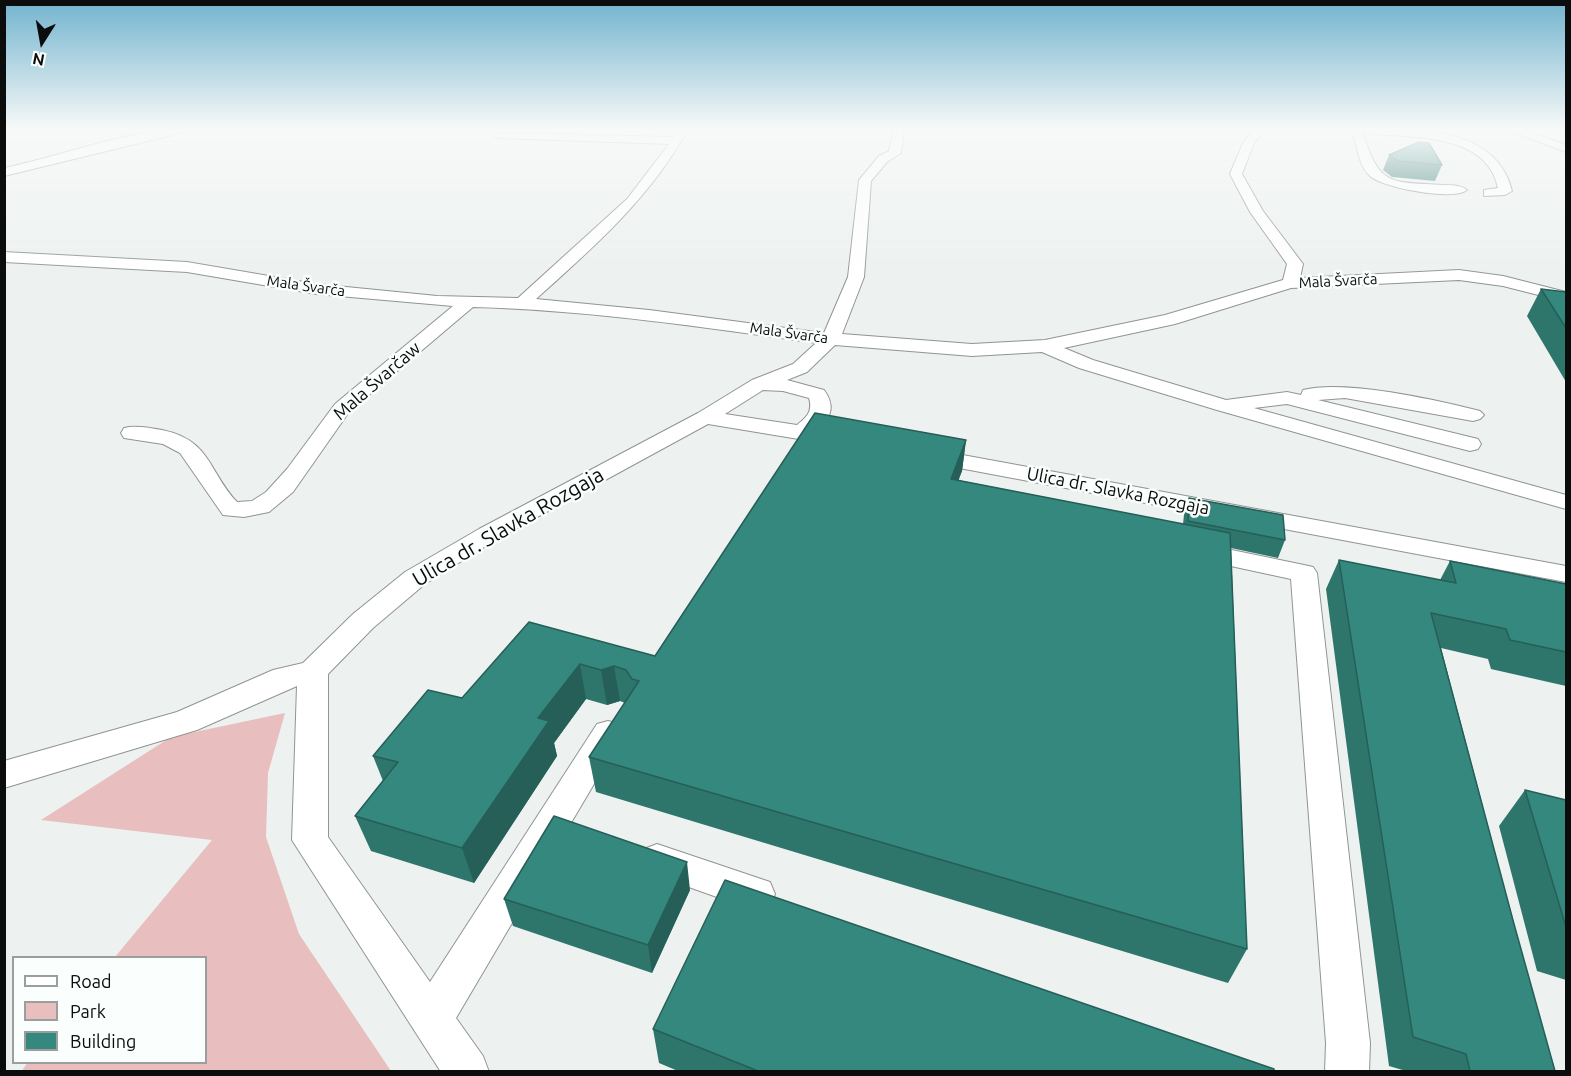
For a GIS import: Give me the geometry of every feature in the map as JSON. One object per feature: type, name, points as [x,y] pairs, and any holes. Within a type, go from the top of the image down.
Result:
[{"type":"street","points":[[522,303],[621,214],[651,179]]},
{"type":"street","points":[[831,339],[856,277],[866,179]]},
{"type":"street","points":[[1239,179],[1257,212],[1295,264],[1290,283]]},
{"type":"street","points":[[1387,179],[1403,184],[1460,190]]},
{"type":"street","points":[[1489,193],[1505,190],[1503,179]]},
{"type":"street","name":"Mala Švarča","points":[[4,257],[187,267],[315,289],[522,303],[649,315],[831,339],[972,350],[1045,346],[1169,321],[1290,283],[1459,275],[1503,280],[1566,297]]},
{"type":"street","name":"Mala Švarčaw","points":[[132,433],[165,436],[181,441],[201,462],[224,503],[232,510],[264,505],[292,477],[326,426],[342,408],[470,301]]},
{"type":"street","name":"Ulica dr. Slavka Rozgaja","points":[[313,671],[363,621],[415,578],[488,534],[705,417],[759,384],[800,368],[831,339]]},
{"type":"street","points":[[1045,346],[1086,364],[1224,406],[1566,502]]},
{"type":"street","points":[[759,384],[784,385],[817,394],[823,404],[822,412],[813,424],[802,432]]},
{"type":"street","points":[[1224,406],[1345,392],[1473,415]]},
{"type":"street","points":[[1287,398],[1470,444]]},
{"type":"street","points":[[705,417],[859,443]]},
{"type":"street","name":"Ulica dr. Slavka Rozgaja","points":[[905,451],[1566,574]]},
{"type":"street","points":[[1167,544],[1304,573],[1348,1043],[1347,1071]]},
{"type":"street","points":[[4,775],[186,721],[284,678],[313,671],[310,840],[467,1071]]},
{"type":"street","points":[[431,1019],[585,835],[619,715]]},
{"type":"street","points":[[585,835],[787,905]]},
{"type":"green space","points":[[285,713],[268,773],[266,837],[299,934],[391,1071],[21,1072],[27,1064],[207,1064],[207,956],[116,956],[212,840],[41,820],[171,737]]},
{"type":"building","points":[[1541,289],[1566,292],[1566,328]]},
{"type":"building","points":[[815,413],[966,440],[951,479],[1230,533],[1247,949],[589,757],[639,681],[632,679],[626,670],[614,666],[601,670],[580,664],[538,718],[549,721],[462,848],[355,816],[398,762],[373,756],[428,690],[462,698],[529,622],[655,656]]},
{"type":"building","points":[[1189,498],[1283,515],[1285,540],[1188,521]]},
{"type":"building","points":[[1339,560],[1456,583],[1450,561],[1566,584],[1566,652],[1510,640],[1506,629],[1431,613],[1555,1071],[1470,1071],[1466,1054],[1413,1037]]},
{"type":"building","points":[[1525,790],[1566,800],[1566,927]]},
{"type":"building","points":[[554,816],[687,862],[648,945],[504,899]]},
{"type":"building","points":[[725,880],[1274,1069],[1274,1071],[758,1071],[653,1029]]}]
